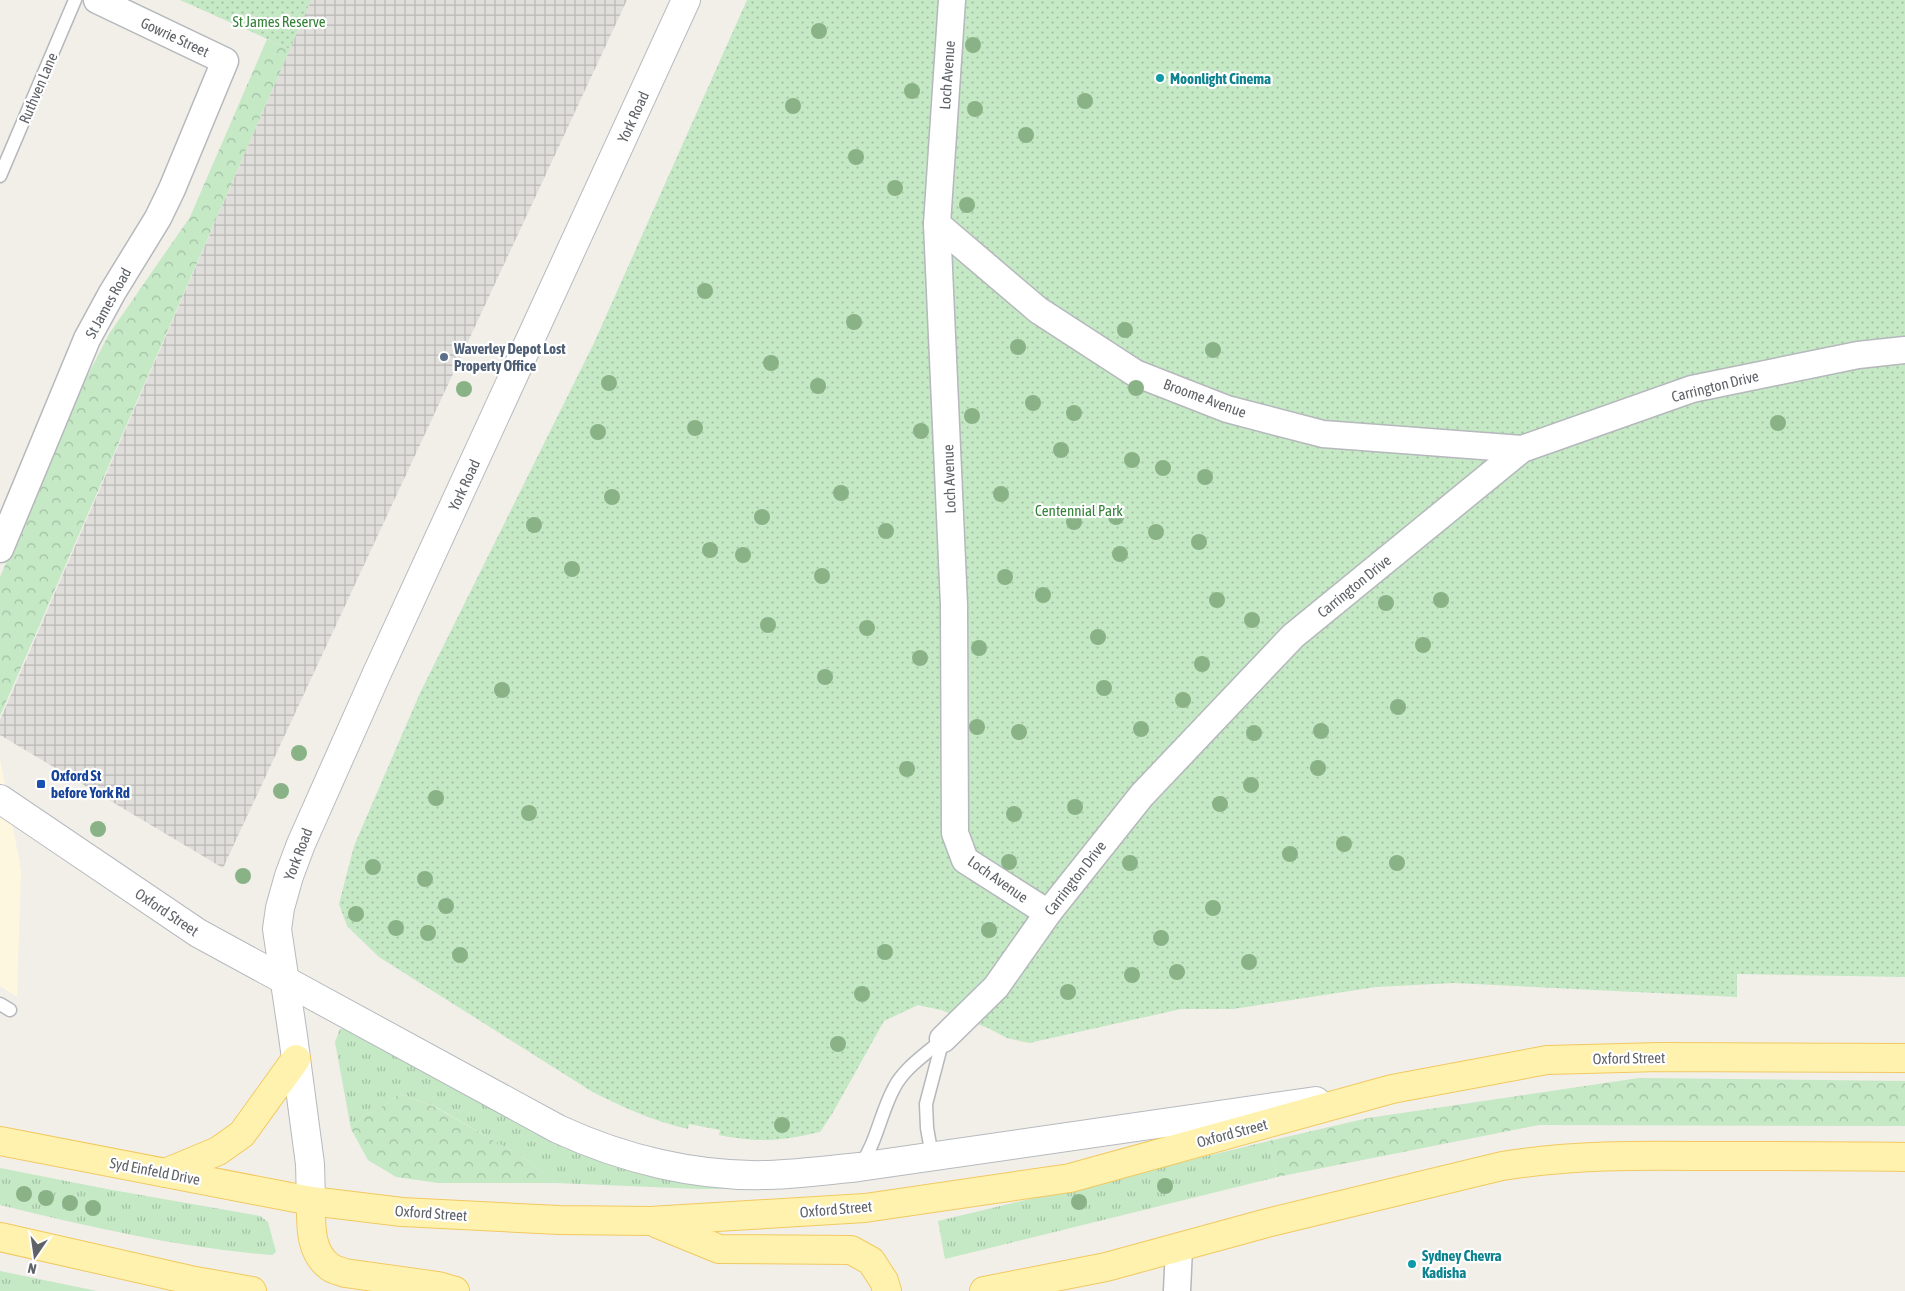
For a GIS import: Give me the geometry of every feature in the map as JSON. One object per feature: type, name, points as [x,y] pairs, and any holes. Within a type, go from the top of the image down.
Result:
[{"type":"main road","name":"York Road","points":[[284,978],[277,925],[284,894],[301,844],[381,664],[686,0]]},
{"type":"main road","name":"Oxford Street","points":[[0,799],[198,933],[284,978],[558,1129],[613,1151],[662,1164],[730,1174],[770,1175],[859,1167],[1392,1089],[1547,1060],[1660,1056],[1905,1058]]},
{"type":"main road","points":[[284,978],[310,1164],[311,1228],[313,1240],[321,1258],[330,1268],[345,1273],[438,1286],[454,1291]]},
{"type":"main road","points":[[165,1173],[218,1151],[242,1134],[296,1059]]},
{"type":"main road","name":"Oxford Street","points":[[311,1201],[402,1212],[559,1220],[650,1221],[865,1208],[1070,1178],[1392,1089]]},
{"type":"main road","name":"Syd Einfeld Drive","points":[[0,1141],[311,1201]]},
{"type":"main road","points":[[984,1291],[1106,1267],[1267,1223],[1502,1166],[1526,1162],[1646,1155],[1905,1157]]},
{"type":"main road","points":[[650,1221],[719,1249],[851,1250],[871,1261],[884,1281],[887,1291]]},
{"type":"main road","points":[[0,1237],[190,1280],[252,1291]]},
{"type":"main road","points":[[1083,1291],[1106,1267]]},
{"type":"street","name":"Gowrie Street","points":[[97,0],[226,61]]},
{"type":"street","name":"Loch Avenue","points":[[952,0],[937,224],[954,605],[955,833],[965,860],[1048,913]]},
{"type":"street","name":"St James Road","points":[[0,549],[87,339],[112,293],[158,218],[226,61]]},
{"type":"street","name":"Broome Avenue","points":[[937,224],[1038,310],[1135,373],[1227,409],[1324,434],[1522,449]]},
{"type":"street","name":"Carrington Drive","points":[[943,1039],[996,987],[1048,913],[1142,795],[1293,636],[1522,449],[1692,389],[1858,355],[1905,350]]},
{"type":"street","points":[[1178,1291],[1179,1248]]},
{"type":"lane","name":"Ruthven Lane","points":[[0,176],[75,0]]},
{"type":"lane","points":[[932,1156],[927,1128],[926,1104],[943,1039]]},
{"type":"lane","name":"Carrington Drive","points":[[859,1167],[874,1142],[885,1108],[895,1086],[910,1068],[943,1039]]},
{"type":"shaded area","points":[[311,0],[627,0],[223,868],[0,735],[0,720]]},
{"type":"shaded area","points":[[0,759],[21,870],[17,997],[0,986]]},
{"type":"green space","name":"St James Reserve","points":[[180,0],[311,0],[290,49]]},
{"type":"green space","name":"Centennial Park","points":[[747,0],[1905,0],[1905,977],[1737,974],[1737,997],[1454,983],[1376,987],[1233,1009],[1181,1009],[1029,1043],[1007,1038],[988,1028],[941,1010],[918,1005],[884,1021],[820,1132],[781,1139],[758,1140],[719,1135],[720,1130],[689,1124],[688,1129],[675,1126],[614,1103],[591,1091],[379,957],[347,926],[339,904],[354,846],[420,693],[594,343]]},
{"type":"green space","points":[[267,39],[290,49],[0,716],[0,577],[79,392],[109,334],[190,217]]},
{"type":"green space","points":[[355,1027],[564,1148],[625,1167],[890,1171],[892,1177],[771,1189],[699,1189],[556,1183],[524,1158],[436,1107],[399,1094],[376,1111],[366,1114],[351,1129],[335,1042],[340,1029]]},
{"type":"green space","points":[[1639,1078],[1905,1081],[1905,1126],[1539,1125],[1277,1177],[1269,1141],[1368,1118]]},
{"type":"green space","points":[[399,1094],[435,1107],[524,1158],[556,1183],[438,1183],[396,1177],[368,1160],[351,1129],[366,1114],[376,1111]]},
{"type":"green space","points":[[1269,1141],[1277,1177],[945,1259],[938,1221]]},
{"type":"green space","points":[[0,1168],[260,1216],[268,1222],[276,1252],[272,1255],[238,1252],[169,1242],[101,1229],[0,1205]]},
{"type":"green space","points":[[0,1271],[97,1291],[0,1291]]},
{"type":"place","name":"Moonlight Cinema","points":[[1160,78]]},
{"type":"place","name":"Waverley Depot Lost Property Office","points":[[444,357]]},
{"type":"place","name":"Oxford St before York Rd","points":[[41,784]]},
{"type":"place","name":"Sydney Chevra Kadisha","points":[[1412,1264]]}]
